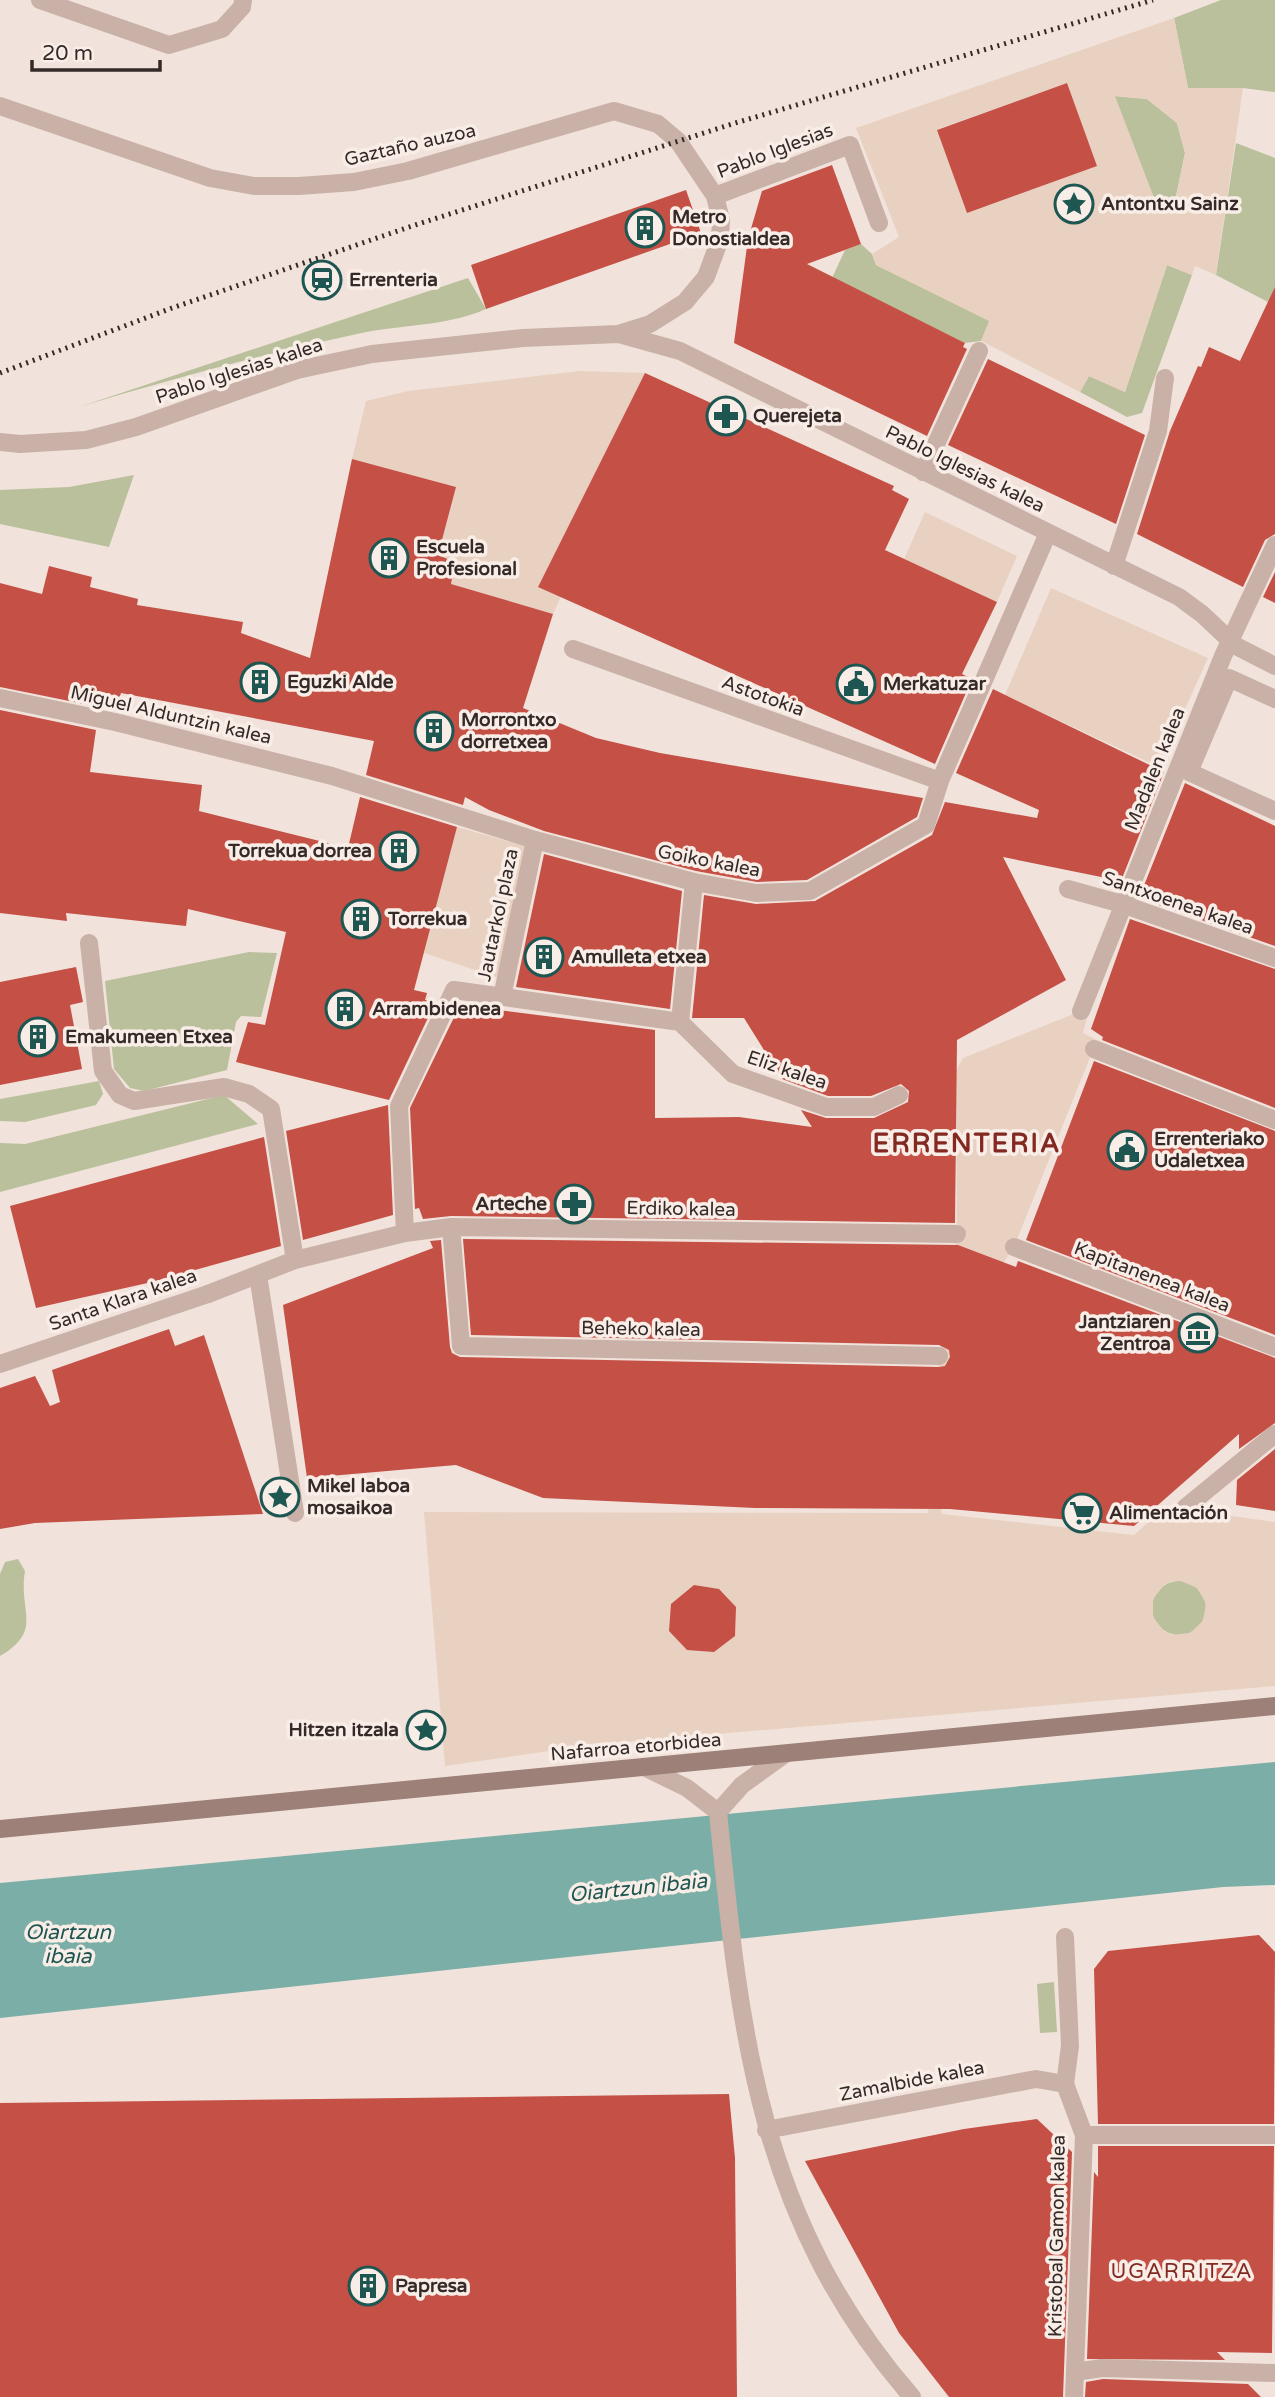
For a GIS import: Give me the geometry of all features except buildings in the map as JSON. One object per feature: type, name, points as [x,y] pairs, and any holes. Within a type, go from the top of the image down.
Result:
[{"type":"main road","name":"Nafarroa etorbidea","points":[[0,1829],[1275,1706]]},
{"type":"street","points":[[40,0],[169,45],[222,29],[242,7],[243,0]]},
{"type":"street","name":"Gaztaño auzoa","points":[[0,106],[210,178],[254,186],[354,182],[408,171],[614,111],[658,124],[678,141],[715,196]]},
{"type":"street","name":"Pablo Iglesias","points":[[715,196],[850,145],[879,223]]},
{"type":"street","name":"Pablo Iglesias kalea","points":[[0,442],[20,444],[86,440],[136,427],[297,370],[372,354],[484,341],[618,334],[650,324],[669,314],[697,290],[712,265],[720,239],[721,220],[715,196]]},
{"type":"street","name":"Pablo Iglesias kalea","points":[[618,334],[680,351],[1114,566],[1191,605],[1230,641],[1275,666]]},
{"type":"street","points":[[923,472],[979,351]]},
{"type":"street","points":[[1114,566],[1158,431],[1166,378]]},
{"type":"street","name":"Goiko kalea","points":[[332,776],[535,840],[694,883],[756,893],[810,891],[926,825],[940,781],[1048,533]]},
{"type":"street","name":"Madalen kalea","points":[[1081,1011],[1230,641],[1275,545]]},
{"type":"street","name":"Astotokia","points":[[573,649],[940,781]]},
{"type":"street","points":[[1275,699],[1229,678],[1188,772],[1275,811]]},
{"type":"street","name":"Miguel Alduntzin kalea","points":[[0,698],[115,722],[332,776]]},
{"type":"street","name":"Jautarkol plaza","points":[[502,997],[535,840]]},
{"type":"street","points":[[405,1233],[400,1106],[454,990],[680,1022],[694,883]]},
{"type":"street","name":"Santxoenea kalea","points":[[1068,889],[1122,904],[1275,958]]},
{"type":"street","points":[[89,943],[103,1072],[120,1094],[134,1101],[224,1087],[249,1094],[271,1108],[295,1260]]},
{"type":"street","name":"Eliz kalea","points":[[680,1022],[733,1074],[826,1107],[874,1107],[899,1095]]},
{"type":"street","points":[[1094,1049],[1275,1120]]},
{"type":"street","name":"Erdiko kalea","points":[[405,1233],[451,1227],[957,1234]]},
{"type":"street","name":"Beheko kalea","points":[[451,1227],[461,1346],[939,1356]]},
{"type":"street","name":"Santa Klara kalea","points":[[0,1364],[208,1294],[295,1260],[405,1233]]},
{"type":"street","name":"Kapitanenea kalea","points":[[1014,1247],[1275,1347]]},
{"type":"street","points":[[258,1275],[295,1513]]},
{"type":"street","points":[[1185,1508],[1275,1434]]},
{"type":"street","points":[[718,1812],[743,1785],[785,1754]]},
{"type":"street","points":[[644,1767],[687,1788],[718,1812],[733,1957],[745,2032],[766,2130],[800,2223],[849,2314],[912,2397]]},
{"type":"street","name":"Kristobal Gamon kalea","points":[[1065,1937],[1070,2046],[1065,2084],[1084,2135],[1074,2397]]},
{"type":"street","name":"Zamalbide kalea","points":[[766,2130],[1037,2079],[1065,2084]]},
{"type":"street","points":[[1084,2135],[1275,2135]]},
{"type":"street","points":[[1075,2372],[1102,2368],[1275,2373]]},
{"type":"green space","points":[[1221,0],[1275,0],[1275,92],[1243,88],[1188,88],[1174,18]]},
{"type":"green space","points":[[1114,96],[1147,99],[1177,123],[1185,153],[1176,196],[1159,211]]},
{"type":"green space","points":[[1236,143],[1275,158],[1275,288],[1268,302],[1216,275]]},
{"type":"green space","points":[[861,244],[872,254],[876,265],[990,321],[981,341],[965,343],[832,278],[845,250]]},
{"type":"green space","points":[[1167,265],[1192,275],[1142,413],[1127,417],[1080,392],[1089,376],[1125,392]]},
{"type":"green space","points":[[468,278],[486,309],[455,319],[373,331],[287,350],[79,407]]},
{"type":"green space","points":[[134,475],[109,547],[0,524],[0,490],[69,487]]},
{"type":"green space","points":[[249,952],[277,953],[261,1017],[241,1016],[236,1022],[227,1070],[144,1091],[130,1088],[114,1069],[105,981]]},
{"type":"green space","points":[[99,1081],[103,1094],[96,1105],[25,1122],[0,1121],[0,1099]]},
{"type":"green space","points":[[224,1095],[258,1124],[0,1192],[0,1143],[25,1144]]},
{"type":"green space","points":[[18,1559],[25,1571],[25,1628],[13,1647],[0,1656],[0,1574],[5,1562]]},
{"type":"green space","points":[[1179,1581],[1198,1589],[1206,1608],[1198,1627],[1179,1635],[1160,1627],[1152,1608],[1160,1589]]},
{"type":"green space","points":[[1054,1982],[1057,2032],[1040,2033],[1037,1984]]},
{"type":"shaded area","name":"Antontxu Sainz","points":[[1174,18],[1188,88],[1243,88],[1216,275],[1195,266],[1192,275],[1167,265],[1125,392],[1089,376],[1080,392],[981,341],[989,321],[876,265],[872,254],[899,237],[856,128]],"holes":[[[1067,83],[1096,166],[938,130],[938,129]],[[1115,96],[1147,99],[1177,123],[1185,153],[1176,196],[1159,211]]]},
{"type":"shaded area","points":[[580,371],[645,373],[539,585],[561,597],[553,614],[451,584],[455,562],[438,555],[456,487],[352,459],[366,401],[408,391]]},
{"type":"shaded area","points":[[925,512],[1017,556],[997,602],[904,559]]},
{"type":"shaded area","points":[[1051,588],[1208,658],[1159,767],[1005,695]]},
{"type":"shaded area","points":[[457,827],[540,850],[511,982],[424,953]]},
{"type":"shaded area","points":[[1081,1011],[1088,1014],[1083,1033],[1097,1040],[1014,1247],[1002,1265],[934,1481],[942,1514],[1134,1535],[1165,1507],[1275,1522],[1275,1686],[591,1745],[445,1766],[424,1512],[928,1513],[939,1356],[957,1234],[956,1071],[963,1058]],"holes":[[[1181,1581],[1197,1588],[1206,1603],[1203,1621],[1190,1633],[1172,1635],[1164,1631],[1153,1617],[1153,1599],[1164,1585]]]},
{"type":"water","name":"Oiartzun ibaia","points":[[1275,1762],[1275,1885],[1223,1887],[0,2018],[0,1883]]},
{"type":"railway","points":[[0,373],[172,308],[415,225],[732,124],[1153,0]]},
{"type":"place","name":"Antontxu Sainz","points":[[1074,204]]},
{"type":"place","name":"Metro Donostialdea","points":[[645,228]]},
{"type":"place","name":"Errenteria","points":[[322,280]]},
{"type":"place","name":"Querejeta","points":[[726,416]]},
{"type":"place","name":"Escuela Profesional","points":[[389,558]]},
{"type":"place","name":"Eguzki Alde","points":[[260,682]]},
{"type":"place","name":"Merkatuzar","points":[[856,684]]},
{"type":"place","name":"Morrontxo dorretxea","points":[[434,731]]},
{"type":"place","name":"Torrekua dorrea","points":[[399,851]]},
{"type":"place","name":"Torrekua","points":[[361,919]]},
{"type":"place","name":"Amulleta etxea","points":[[544,957]]},
{"type":"place","name":"Arrambidenea","points":[[345,1009]]},
{"type":"place","name":"Emakumeen Etxea","points":[[38,1037]]},
{"type":"place","name":"Errenteriako Udaletxea","points":[[1127,1150]]},
{"type":"place","name":"Arteche","points":[[574,1204]]},
{"type":"place","name":"Jantziaren Zentroa","points":[[1198,1333]]},
{"type":"place","name":"Mikel laboa mosaikoa","points":[[280,1497]]},
{"type":"place","name":"Alimentación","points":[[1082,1513]]},
{"type":"place","name":"Hitzen itzala","points":[[426,1730]]},
{"type":"place","name":"Papresa","points":[[368,2286]]},
{"type":"district","name":"ERRENTERIA","points":[[967,1143]]},
{"type":"district","name":"UGARRITZA","points":[[1182,2271]]}]
